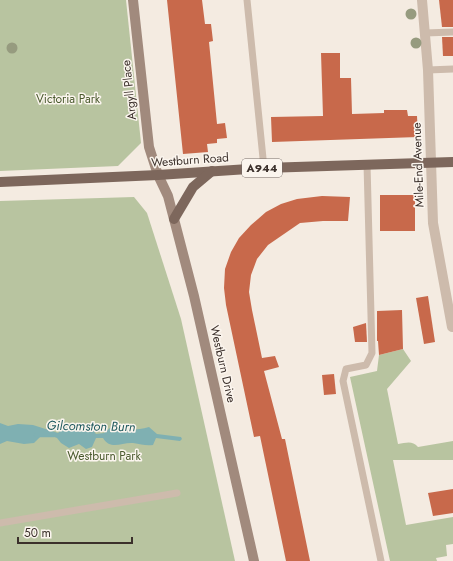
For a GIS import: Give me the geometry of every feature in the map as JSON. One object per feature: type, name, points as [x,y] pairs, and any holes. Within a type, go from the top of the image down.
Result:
[{"type":"main road","name":"Westburn Road","points":[[0,182],[158,175],[264,168],[453,162]]},
{"type":"main road","points":[[174,219],[193,187],[212,171]]},
{"type":"street","name":"Argyll Place","points":[[133,0],[149,147],[158,175]]},
{"type":"street","name":"Mile-End Avenue","points":[[422,0],[428,70],[434,224],[453,329]]},
{"type":"street","name":"Westburn Drive","points":[[158,175],[168,196],[194,296],[254,561]]},
{"type":"lane","points":[[247,0],[264,168]]},
{"type":"lane","points":[[425,34],[453,32]]},
{"type":"lane","points":[[428,70],[453,68]]},
{"type":"lane","points":[[367,164],[372,353],[366,365],[346,369],[343,381],[381,561]]},
{"type":"lane","points":[[0,523],[177,493]]},
{"type":"green space","name":"Victoria Park","points":[[0,0],[126,0],[141,143],[118,166],[0,171]]},
{"type":"green space","name":"Westburn Park","points":[[134,197],[147,213],[181,319],[235,561],[0,561],[0,201]]},
{"type":"green space","points":[[403,349],[411,361],[387,389],[398,444],[413,443],[418,447],[453,441],[453,460],[393,460],[406,525],[453,517],[453,544],[446,545],[447,556],[436,558],[437,561],[390,561],[350,377],[377,371],[379,355]]},
{"type":"water","points":[[0,423],[8,426],[18,424],[33,425],[58,433],[64,427],[75,428],[83,425],[92,429],[96,434],[104,433],[111,427],[130,430],[149,427],[157,434],[181,437],[182,439],[180,441],[156,438],[153,445],[129,443],[113,445],[106,442],[103,438],[96,438],[92,447],[86,449],[79,444],[69,448],[61,443],[57,438],[44,433],[34,443],[24,444],[7,441],[0,444]]},
{"type":"building","points":[[167,0],[202,0],[205,24],[211,24],[213,41],[209,42],[217,124],[225,123],[227,138],[217,139],[217,143],[207,144],[208,152],[183,154]]},
{"type":"building","points":[[439,0],[453,0],[453,27],[442,27]]},
{"type":"building","points":[[442,37],[453,37],[453,56],[443,56]]},
{"type":"building","points":[[321,53],[340,53],[340,78],[351,78],[352,114],[384,113],[384,110],[407,110],[408,116],[417,116],[418,137],[272,142],[271,117],[323,116]]},
{"type":"building","points":[[380,195],[415,195],[415,231],[380,231]]},
{"type":"building","points":[[322,196],[350,197],[348,221],[300,223],[268,245],[257,259],[251,275],[249,292],[262,358],[275,356],[279,367],[264,371],[282,439],[285,439],[310,561],[286,561],[260,436],[254,437],[226,305],[224,288],[225,269],[231,252],[239,238],[266,212],[281,204],[297,199]]},
{"type":"building","points":[[428,296],[435,342],[424,344],[416,298]]},
{"type":"building","points":[[402,310],[403,349],[379,355],[377,341],[377,311]]},
{"type":"building","points":[[366,323],[367,342],[355,342],[353,327]]},
{"type":"building","points":[[334,374],[336,394],[324,395],[322,375]]},
{"type":"building","points":[[453,489],[453,513],[433,516],[428,493]]},
{"type":"waterway","name":"Gilcomston Burn","points":[[36,435],[54,435]]}]
